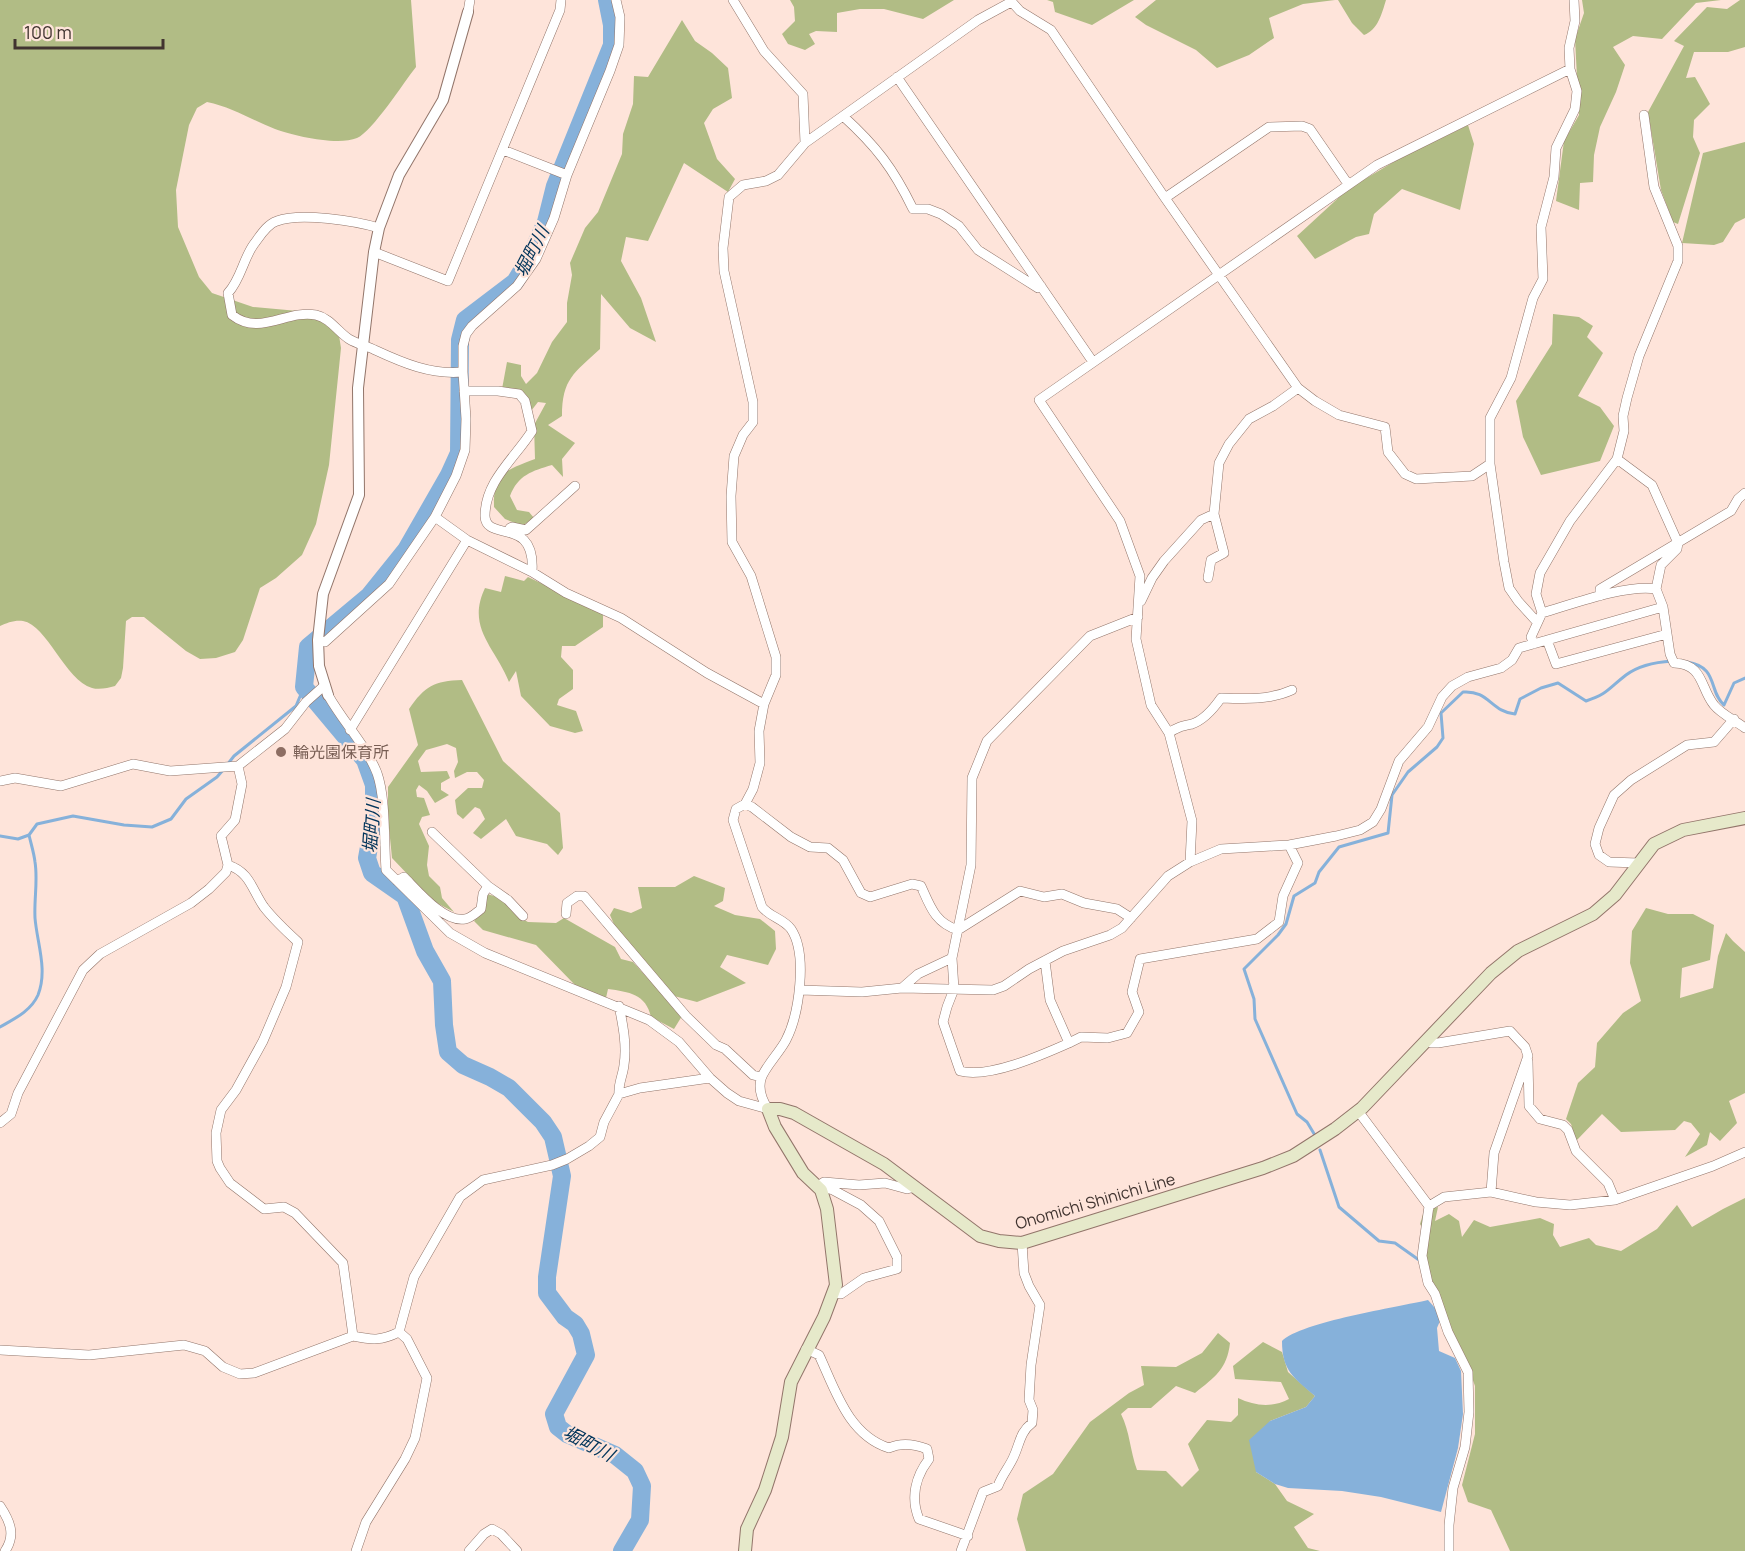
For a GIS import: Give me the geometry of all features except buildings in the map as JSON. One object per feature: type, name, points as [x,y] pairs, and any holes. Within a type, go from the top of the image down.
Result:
[{"type":"main road","name":"Onomichi Shinichi Line","points":[[768,1109],[780,1109],[794,1113],[884,1164],[981,1236],[999,1241],[1022,1243],[1263,1168],[1293,1156],[1358,1111],[1491,973],[1518,951],[1593,914],[1615,895],[1654,844],[1683,830],[1745,818]]},
{"type":"main road","points":[[745,1551],[747,1529],[765,1490],[782,1437],[791,1382],[824,1317],[836,1285],[827,1209],[821,1190],[802,1173],[775,1127],[768,1109]]},
{"type":"street","points":[[470,0],[443,100],[399,175],[379,228],[374,252],[358,388],[359,495],[323,594],[318,640],[320,666],[327,690],[378,775],[386,870],[397,881],[450,933],[485,953],[649,1020],[679,1042],[710,1078],[739,1101],[768,1109]]},
{"type":"street","points":[[374,252],[448,281],[560,10],[561,0]]},
{"type":"street","points":[[318,640],[325,642],[389,584],[435,517],[456,476],[465,450],[463,346],[466,334],[517,286],[536,259],[554,218],[567,175],[619,45],[620,17],[615,0]]},
{"type":"street","points":[[733,0],[764,51],[803,94],[805,143]]},
{"type":"street","points":[[1537,622],[1509,588],[1490,464],[1490,418],[1511,378],[1533,298],[1543,279],[1541,227],[1554,177],[1556,148],[1575,109],[1577,91],[1570,69],[1569,48],[1575,21],[1574,0]]},
{"type":"street","points":[[768,1109],[761,1098],[761,1077],[787,1040],[796,1013],[800,990],[798,950],[795,938],[790,928],[768,915],[762,907],[734,820],[736,809],[745,804],[753,789],[760,763],[759,731],[764,704],[776,675],[776,657],[751,576],[732,542],[731,496],[734,456],[743,435],[753,422],[753,402],[724,271],[723,248],[729,197],[743,185],[766,181],[778,175],[805,143],[978,20],[1010,1],[1020,11],[1052,30],[1165,198],[1298,388],[1339,415],[1385,427],[1388,452],[1404,474],[1416,478],[1472,476],[1490,464]]},
{"type":"street","points":[[1190,862],[1192,821],[1169,733],[1151,705],[1136,639],[1140,576],[1120,520],[1039,400],[1377,165],[1570,69]]},
{"type":"street","points":[[897,77],[1093,362]]},
{"type":"street","points":[[1542,613],[1536,594],[1540,573],[1570,521],[1617,459],[1624,431],[1623,416],[1639,356],[1678,261],[1678,246],[1654,187],[1644,115]]},
{"type":"street","points":[[843,116],[872,143],[900,182],[913,209],[928,209],[940,214],[959,226],[978,250],[1038,288],[1041,286]]},
{"type":"street","points":[[1165,198],[1269,127],[1302,126],[1310,129],[1348,184]]},
{"type":"street","points":[[503,150],[567,175]]},
{"type":"street","points":[[379,228],[340,220],[308,218],[276,221],[253,245],[242,265],[236,284],[228,293],[232,315],[241,322],[256,324],[305,314],[319,316],[330,322],[349,339],[411,366],[450,373],[463,372]]},
{"type":"street","points":[[1208,578],[1211,560],[1224,553],[1214,514],[1219,463],[1229,444],[1249,419],[1273,406],[1298,388]]},
{"type":"street","points":[[464,391],[498,391],[519,394],[525,401],[532,431],[499,473],[489,496],[485,516],[487,523],[493,529],[516,534],[526,541],[533,556],[532,572]]},
{"type":"street","points":[[1617,459],[1652,485],[1678,543],[1677,549],[1661,566],[1656,589],[1663,607],[1672,658],[1699,673],[1714,705],[1745,728]]},
{"type":"street","points":[[506,532],[512,527],[526,530],[575,486]]},
{"type":"street","points":[[1600,596],[1600,589],[1731,512],[1738,499],[1745,493]]},
{"type":"street","points":[[1139,605],[1152,578],[1164,561],[1201,520],[1214,514]]},
{"type":"street","points":[[435,517],[467,540],[532,572],[566,593],[621,618],[707,673],[764,704]]},
{"type":"street","points":[[350,730],[467,540]]},
{"type":"street","points":[[1534,644],[1531,637],[1542,613],[1600,596],[1644,587],[1656,589]]},
{"type":"street","points":[[800,990],[862,992],[902,988],[993,990],[1004,986],[1063,951],[1110,935],[1122,928],[1168,876],[1190,862],[1221,849],[1289,845],[1360,830],[1373,822],[1381,809],[1399,761],[1428,727],[1442,697],[1452,686],[1468,677],[1501,668],[1512,660],[1519,648],[1663,607]]},
{"type":"street","points":[[1138,617],[1090,636],[987,741],[972,778],[970,865],[952,958],[954,989],[944,1022],[960,1071],[970,1074],[1030,1061],[1082,1037],[1108,1038],[1126,1033],[1139,1011],[1132,992],[1140,959],[1257,939],[1279,922],[1283,896],[1298,863],[1289,845]]},
{"type":"street","points":[[1547,640],[1556,664],[1667,634]]},
{"type":"street","points":[[0,781],[15,778],[61,786],[133,764],[170,771],[238,766],[285,729],[306,702],[327,690]]},
{"type":"street","points":[[1169,733],[1176,727],[1195,723],[1213,710],[1221,698],[1253,699],[1279,696],[1293,690]]},
{"type":"street","points":[[1638,863],[1609,862],[1599,855],[1595,844],[1599,828],[1614,795],[1631,780],[1687,745],[1714,742],[1734,719]]},
{"type":"street","points":[[0,1123],[11,1114],[18,1093],[83,970],[99,954],[191,903],[210,889],[226,872],[228,865],[221,836],[235,820],[242,784],[238,766]]},
{"type":"street","points":[[745,804],[791,837],[810,847],[828,848],[843,860],[861,892],[870,897],[912,884],[921,886],[935,916],[947,927],[958,930],[1020,891],[1044,897],[1062,894],[1084,903],[1117,909],[1131,918]]},
{"type":"street","points":[[432,832],[523,916]]},
{"type":"street","points":[[228,865],[239,869],[249,879],[264,907],[298,942],[286,987],[263,1041],[236,1090],[220,1110],[216,1133],[217,1161],[236,1188],[264,1209],[284,1208],[295,1213],[343,1263],[353,1336]]},
{"type":"street","points":[[397,881],[404,877],[444,915],[464,920],[481,909],[483,894],[488,886]]},
{"type":"street","points":[[566,914],[567,903],[577,896],[584,896],[686,1016],[716,1045],[725,1048],[753,1075],[761,1077]]},
{"type":"street","points":[[902,988],[918,974],[952,958]]},
{"type":"street","points":[[1045,961],[1050,1000],[1069,1043]]},
{"type":"street","points":[[1,1347],[89,1355],[184,1345],[205,1351],[223,1367],[240,1374],[254,1373],[353,1336],[385,1339],[399,1332],[414,1277],[459,1197],[483,1180],[567,1159],[600,1137],[604,1122],[619,1094],[618,1089],[624,1065],[625,1039],[619,1006]]},
{"type":"street","points":[[1427,1040],[1431,1043],[1438,1043],[1510,1030],[1525,1047],[1528,1056],[1529,1106],[1540,1119],[1563,1125],[1576,1151],[1608,1183],[1615,1200]]},
{"type":"street","points":[[1491,1192],[1494,1153],[1528,1056]]},
{"type":"street","points":[[619,1094],[640,1088],[710,1078]]},
{"type":"street","points":[[1358,1111],[1429,1206],[1422,1256],[1428,1282],[1435,1294],[1448,1332],[1468,1372],[1469,1412],[1465,1447],[1453,1488],[1449,1551]]},
{"type":"street","points":[[1429,1206],[1444,1197],[1491,1192],[1536,1202],[1559,1204],[1615,1200],[1713,1166],[1745,1152]]},
{"type":"street","points":[[818,1186],[824,1182],[859,1185],[885,1183],[907,1189],[915,1187]]},
{"type":"street","points":[[818,1186],[833,1190],[861,1204],[879,1221],[897,1257],[897,1269],[864,1278],[841,1294],[833,1293]]},
{"type":"street","points":[[961,1551],[983,1492],[998,1486],[1013,1458],[1023,1430],[1032,1423],[1033,1410],[1029,1400],[1031,1365],[1040,1305],[1024,1273],[1022,1243]]},
{"type":"street","points":[[356,1551],[366,1522],[415,1438],[427,1378],[407,1339],[399,1332]]},
{"type":"street","points":[[806,1349],[819,1355],[848,1416],[860,1431],[879,1445],[889,1448],[895,1445],[915,1444],[927,1449],[929,1459],[920,1471],[914,1489],[915,1510],[919,1519],[968,1536]]},
{"type":"street","points":[[0,1506],[10,1521],[11,1535],[5,1551]]},
{"type":"street","points":[[469,1551],[484,1534],[492,1529],[501,1534],[517,1551]]},
{"type":"green space","points":[[0,0],[411,0],[416,67],[379,117],[357,138],[328,141],[293,134],[207,102],[197,108],[189,125],[176,190],[178,227],[199,277],[212,293],[253,307],[320,313],[328,315],[337,323],[341,348],[329,465],[316,524],[302,555],[276,578],[260,588],[243,640],[235,652],[216,658],[200,659],[186,651],[144,617],[132,617],[126,621],[121,678],[115,686],[98,689],[82,683],[73,675],[32,625],[20,621],[0,626]]},
{"type":"green space","points":[[790,0],[954,0],[923,19],[884,9],[860,9],[837,13],[837,32],[816,31],[809,34],[815,44],[805,50],[788,44],[782,34],[795,21],[794,7]]},
{"type":"green space","points":[[1047,0],[1134,0],[1092,25],[1055,12],[1053,2]]},
{"type":"green space","points":[[1156,0],[1335,0],[1303,4],[1269,18],[1274,38],[1249,55],[1217,68],[1196,50],[1146,25],[1135,17]]},
{"type":"green space","points":[[1338,0],[1386,0],[1376,25],[1364,35],[1352,23]]},
{"type":"green space","points":[[1582,0],[1721,0],[1696,3],[1662,39],[1633,36],[1613,47],[1625,65],[1600,127],[1594,155],[1593,182],[1580,183],[1579,210],[1556,201],[1564,141],[1579,115],[1575,39],[1584,13]]},
{"type":"green space","points":[[1740,0],[1745,0],[1745,47],[1728,52],[1694,52],[1686,78],[1695,77],[1710,104],[1694,120],[1693,137],[1700,153],[1678,224],[1673,222],[1661,190],[1648,112],[1684,46],[1674,41],[1707,7],[1727,9]]},
{"type":"green space","points":[[682,20],[695,41],[728,68],[732,98],[713,109],[704,123],[717,159],[735,179],[728,192],[684,163],[648,241],[626,237],[621,261],[641,298],[656,342],[630,328],[601,294],[600,349],[571,378],[564,393],[562,416],[548,425],[575,443],[562,459],[563,477],[552,465],[526,475],[513,489],[510,496],[517,510],[529,512],[534,518],[522,526],[505,519],[494,507],[494,495],[499,479],[504,474],[535,459],[534,425],[546,403],[538,402],[531,411],[528,399],[522,390],[502,389],[507,362],[521,365],[521,376],[526,384],[537,373],[552,342],[567,322],[567,303],[572,275],[570,263],[585,228],[598,212],[622,154],[623,134],[633,104],[634,76],[648,77]]},
{"type":"green space","points":[[1468,125],[1474,144],[1460,210],[1402,189],[1374,214],[1369,234],[1356,237],[1315,259],[1297,236],[1348,189],[1397,160]]},
{"type":"green space","points":[[1745,142],[1745,218],[1735,223],[1723,242],[1714,245],[1682,243],[1703,153]]},
{"type":"green space","points":[[1553,314],[1579,317],[1593,326],[1587,337],[1603,353],[1578,396],[1600,407],[1614,426],[1600,461],[1541,475],[1523,437],[1516,401],[1552,344]]},
{"type":"green space","points":[[505,576],[524,581],[528,577],[603,613],[603,627],[575,646],[562,646],[561,657],[573,670],[573,689],[559,699],[557,705],[576,711],[583,731],[575,733],[550,726],[521,696],[516,671],[509,682],[485,637],[479,615],[480,602],[485,588],[501,592]]},
{"type":"green space","points":[[462,680],[503,761],[560,813],[563,848],[558,855],[547,844],[516,836],[506,819],[481,839],[473,833],[485,819],[480,809],[475,807],[463,819],[457,814],[455,800],[468,788],[482,788],[484,780],[477,772],[467,772],[455,778],[454,771],[458,762],[456,748],[447,744],[426,750],[418,761],[421,772],[447,771],[450,778],[441,783],[441,790],[449,795],[435,803],[427,791],[419,785],[416,790],[417,797],[424,798],[430,815],[422,817],[419,824],[429,846],[427,865],[429,876],[440,887],[442,898],[454,912],[433,901],[392,858],[388,787],[418,745],[409,709],[431,686]]},
{"type":"green space","points":[[694,876],[725,888],[723,901],[714,906],[735,915],[760,919],[775,931],[776,949],[768,965],[727,955],[720,967],[746,983],[697,1002],[674,996],[616,929],[610,915],[614,908],[631,913],[642,908],[638,887],[675,887]]},
{"type":"green space","points":[[487,894],[501,898],[517,916],[528,922],[556,923],[564,918],[615,947],[621,959],[633,962],[682,1016],[674,1029],[651,1017],[645,1003],[636,996],[608,989],[606,998],[575,985],[536,945],[483,930],[474,921],[485,909]]},
{"type":"green space","points":[[1646,908],[1668,914],[1693,914],[1714,925],[1710,960],[1682,968],[1680,998],[1713,988],[1718,956],[1726,933],[1745,952],[1745,1093],[1729,1101],[1737,1123],[1720,1141],[1710,1132],[1707,1145],[1685,1157],[1700,1134],[1691,1123],[1684,1121],[1675,1130],[1621,1132],[1602,1114],[1576,1141],[1571,1124],[1566,1119],[1578,1083],[1595,1067],[1597,1043],[1623,1013],[1641,1001],[1630,963],[1632,931]]},
{"type":"green space","points":[[1745,1198],[1745,1551],[1510,1551],[1491,1510],[1468,1502],[1462,1485],[1475,1434],[1475,1386],[1463,1352],[1445,1317],[1429,1276],[1426,1254],[1427,1236],[1420,1224],[1424,1211],[1438,1207],[1435,1221],[1449,1214],[1459,1221],[1462,1237],[1474,1220],[1490,1227],[1540,1218],[1554,1224],[1553,1235],[1560,1247],[1589,1238],[1596,1245],[1621,1251],[1657,1229],[1677,1205],[1692,1227]]},
{"type":"green space","points":[[1218,1333],[1230,1343],[1226,1360],[1219,1372],[1195,1393],[1176,1386],[1151,1408],[1128,1408],[1121,1414],[1137,1470],[1166,1471],[1182,1487],[1199,1470],[1188,1444],[1207,1420],[1231,1422],[1238,1415],[1238,1398],[1264,1405],[1276,1404],[1289,1399],[1281,1382],[1235,1379],[1233,1366],[1263,1342],[1282,1352],[1288,1372],[1315,1396],[1306,1407],[1270,1421],[1256,1472],[1275,1484],[1287,1501],[1314,1514],[1294,1527],[1308,1548],[1320,1551],[1026,1551],[1017,1519],[1023,1494],[1053,1474],[1090,1422],[1129,1393],[1144,1385],[1141,1366],[1176,1367],[1202,1353]]},
{"type":"water","points":[[1428,1300],[1442,1316],[1437,1328],[1439,1351],[1455,1358],[1461,1371],[1463,1414],[1458,1448],[1441,1512],[1381,1497],[1342,1491],[1288,1488],[1275,1484],[1256,1472],[1249,1440],[1270,1421],[1306,1407],[1315,1396],[1295,1379],[1287,1367],[1282,1341],[1292,1334],[1329,1322]]},
{"type":"waterway","name":"堀町川","points":[[607,0],[612,25],[612,45],[555,186],[546,222],[529,259],[515,282],[465,320],[460,340],[459,453],[406,550],[369,596],[308,647],[304,687],[365,760],[374,785],[374,820],[367,858],[372,873],[405,896],[425,951],[442,981],[448,1052],[463,1065],[509,1088],[543,1122],[553,1137],[562,1176],[547,1277],[547,1293],[565,1317],[575,1324],[581,1334],[586,1355],[554,1414],[558,1427],[567,1434],[615,1455],[635,1471],[642,1486],[640,1520],[622,1551]]},
{"type":"waterway","points":[[1316,1137],[1307,1122],[1297,1114],[1255,1019],[1254,999],[1244,969],[1286,924],[1294,896],[1315,883],[1319,872],[1339,847],[1388,833],[1392,795],[1408,772],[1437,747],[1443,738],[1441,713],[1463,692],[1479,694],[1500,709],[1515,714],[1520,699],[1541,688],[1558,683],[1586,701],[1604,693],[1636,669],[1654,663],[1672,661]]},
{"type":"waterway","points":[[1687,662],[1697,665],[1709,674],[1716,693],[1724,705],[1734,683],[1745,678]]},
{"type":"waterway","points":[[227,765],[234,756],[296,706],[304,687]]},
{"type":"waterway","points":[[0,836],[18,839],[29,835],[37,824],[73,816],[124,825],[152,827],[171,819],[186,799],[217,777],[223,770]]},
{"type":"waterway","points":[[0,1027],[31,1006],[41,986],[42,966],[35,918],[36,869],[29,835]]},
{"type":"waterway","points":[[1320,1150],[1339,1207],[1379,1241],[1395,1243],[1419,1260]]},
{"type":"place","name":"輪光園保育所","points":[[281,752]]}]
